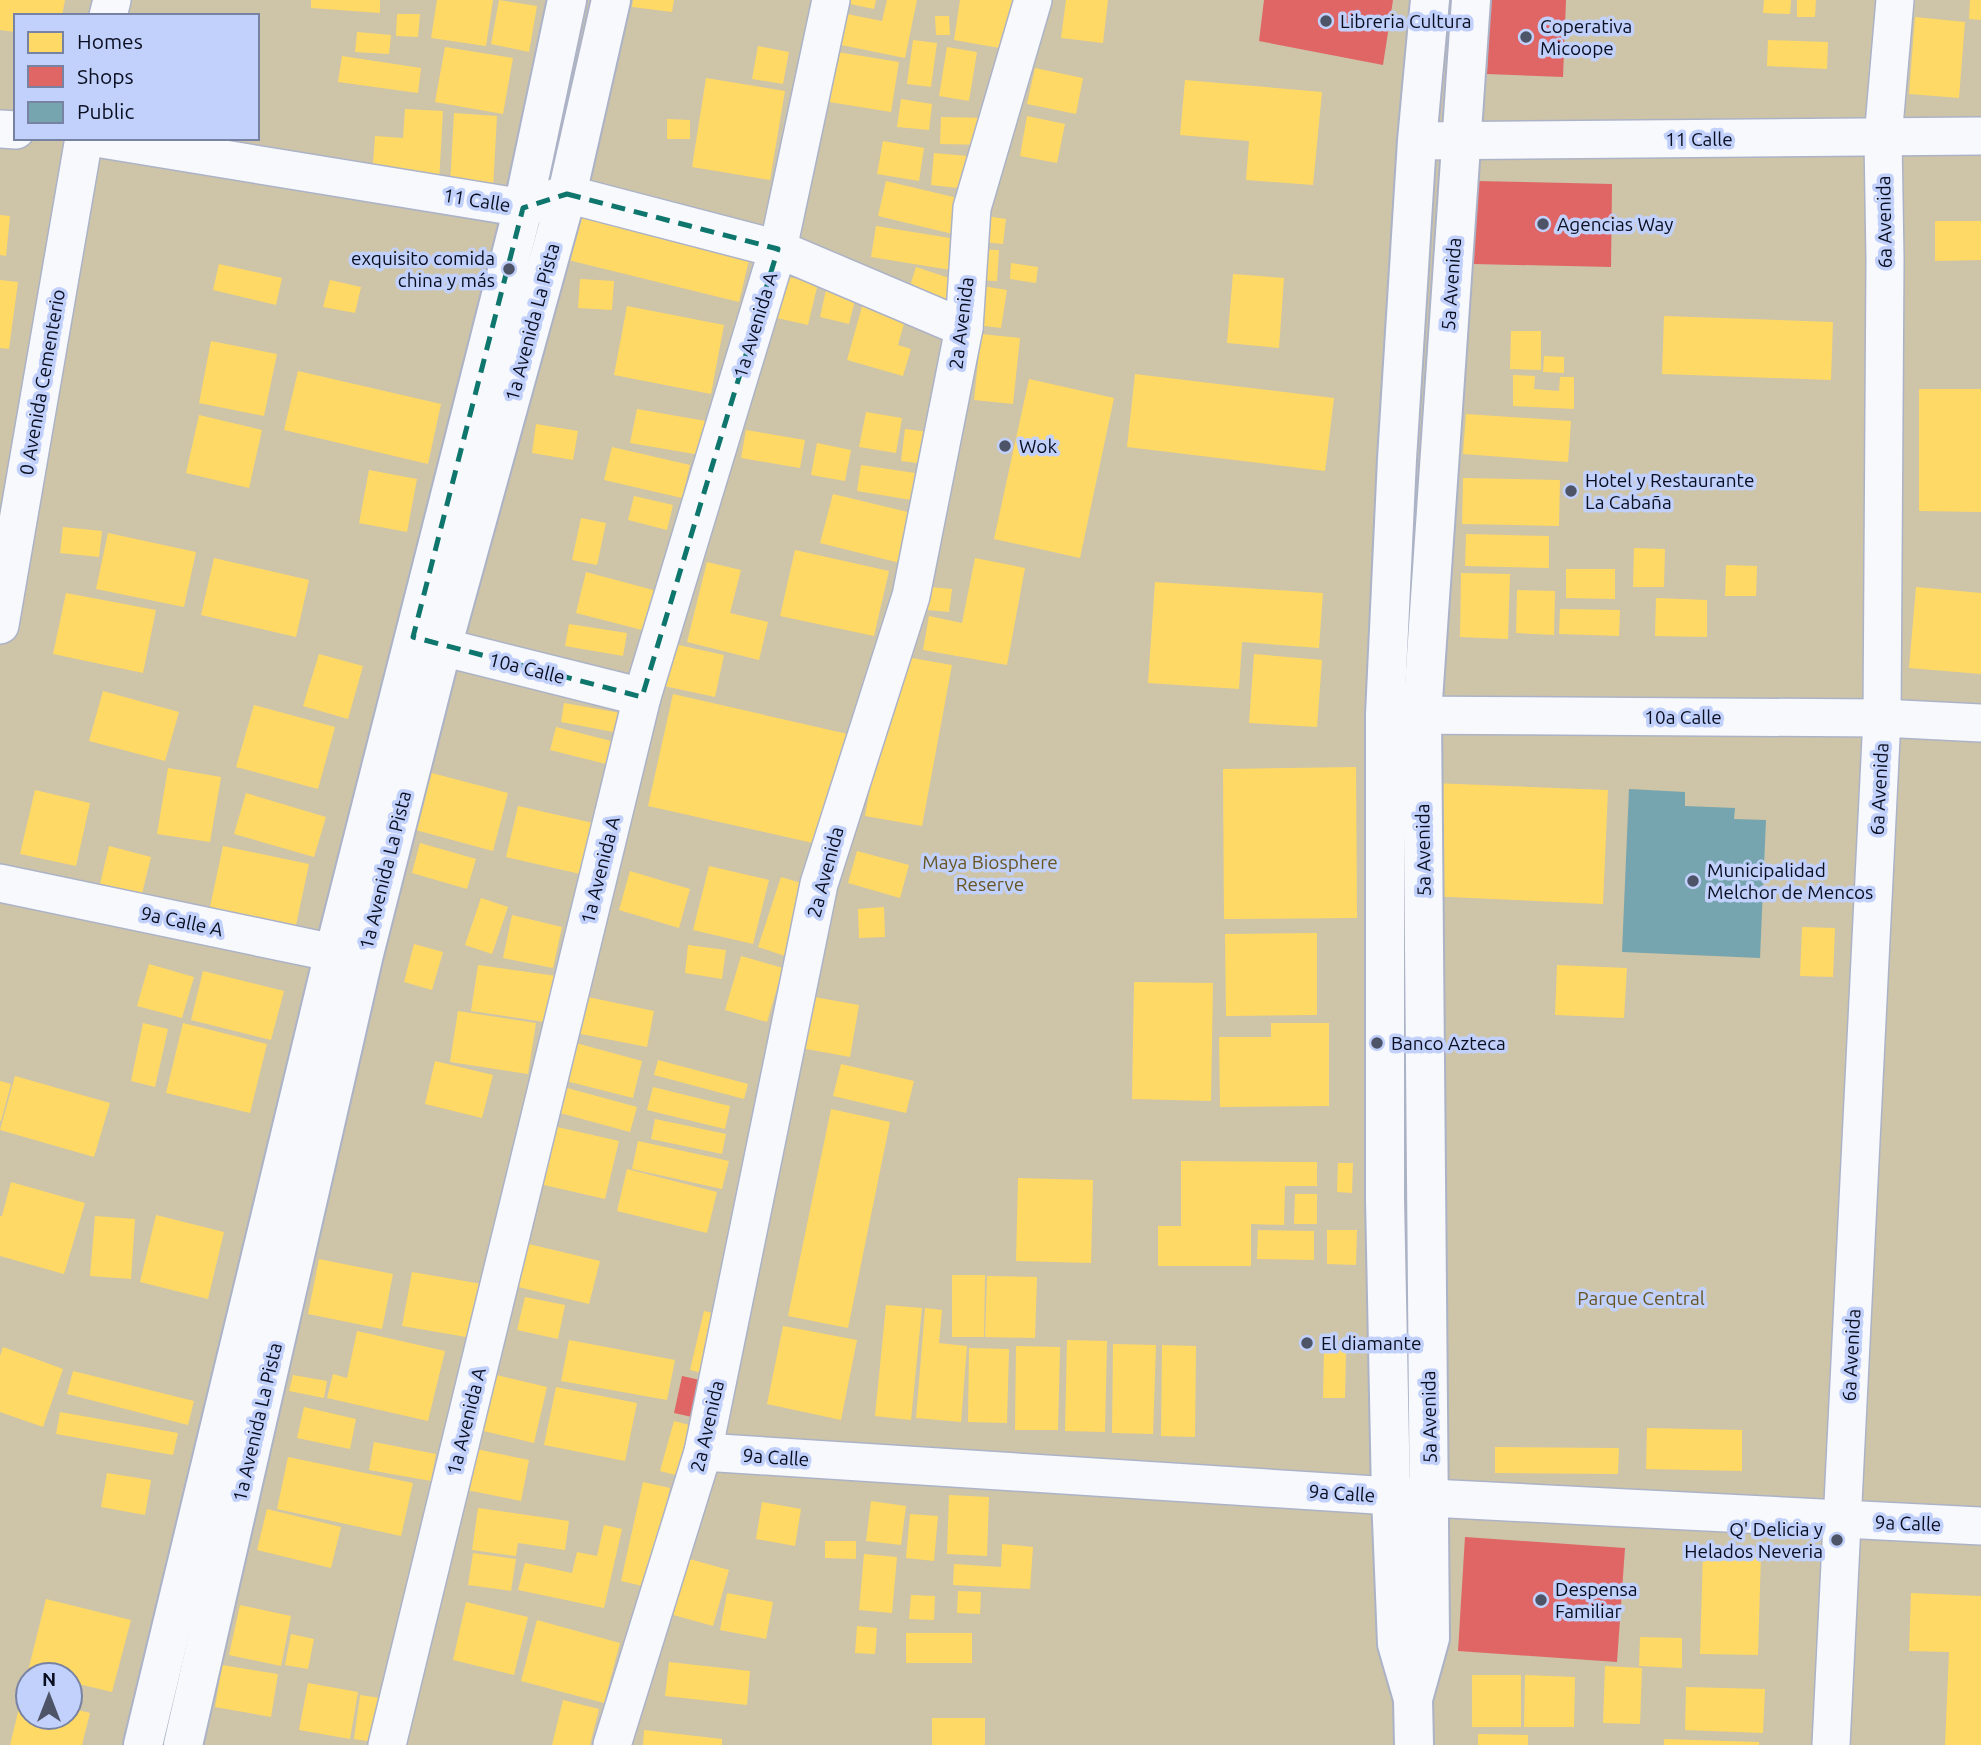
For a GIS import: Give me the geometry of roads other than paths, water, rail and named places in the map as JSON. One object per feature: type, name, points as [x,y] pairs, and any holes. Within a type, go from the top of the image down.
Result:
[{"type":"street","name":"1a Avenida La Pista","points":[[143,1745],[349,954],[427,642],[567,0]]},
{"type":"street","name":"1a Avenida La Pista","points":[[427,642],[567,194],[611,0]]},
{"type":"street","name":"1a Avenida A","points":[[387,1745],[642,697],[778,249],[831,0]]},
{"type":"street","name":"2a Avenida","points":[[612,1745],[703,1452],[819,884],[911,596],[964,328],[972,208],[1033,0]]},
{"type":"street","name":"5a Avenida","points":[[1413,1699],[1430,1638],[1430,1498],[1398,458],[1417,141],[1430,0]]},
{"type":"street","name":"5a Avenida","points":[[1414,1745],[1413,1699],[1398,1644],[1391,1496],[1385,1199],[1404,715],[1439,461],[1471,0]]},
{"type":"street","name":"6a Avenida","points":[[1831,1745],[1882,718],[1884,138],[1895,0]]},
{"type":"street","name":"11 Calle","points":[[1417,141],[1981,136]]},
{"type":"street","name":"0 Avenida Cementerio","points":[[0,625],[84,140]]},
{"type":"street","name":"11 Calle","points":[[108,140],[523,208],[567,194]]},
{"type":"street","points":[[567,194],[778,249],[964,328]]},
{"type":"street","points":[[1398,458],[1439,461]]},
{"type":"street","name":"10a Calle","points":[[427,642],[642,697]]},
{"type":"street","name":"10a Calle","points":[[1404,715],[1882,718],[1981,723]]},
{"type":"street","name":"9a Calle A","points":[[0,883],[349,954]]},
{"type":"street","name":"1a Avenida La Pista","points":[[183,1745],[349,954]]},
{"type":"street","name":"9a Calle","points":[[703,1452],[1391,1496],[1981,1526]]},
{"type":"place","name":"Libreria Cultura","points":[[1326,21]]},
{"type":"place","name":"Coperativa Micoope","points":[[1526,37]]},
{"type":"place","name":"Agencias Way","points":[[1543,224]]},
{"type":"place","name":"exquisito comida china y más","points":[[509,269]]},
{"type":"place","name":"Wok","points":[[1005,446]]},
{"type":"place","name":"Hotel y Restaurante La Cabaña","points":[[1571,491]]},
{"type":"place","name":"Municipalidad Melchor de Mencos","points":[[1693,881]]},
{"type":"place","name":"Banco Azteca","points":[[1377,1043]]},
{"type":"place","name":"El diamante","points":[[1307,1343]]},
{"type":"place","name":"Q' Delicia y Helados Neveria","points":[[1837,1540]]},
{"type":"place","name":"Despensa Familiar","points":[[1541,1600]]},
{"type":"park label","name":"Maya Biosphere Reserve","points":[[990,873]]},
{"type":"park label","name":"Parque Central","points":[[1641,1298]]}]
